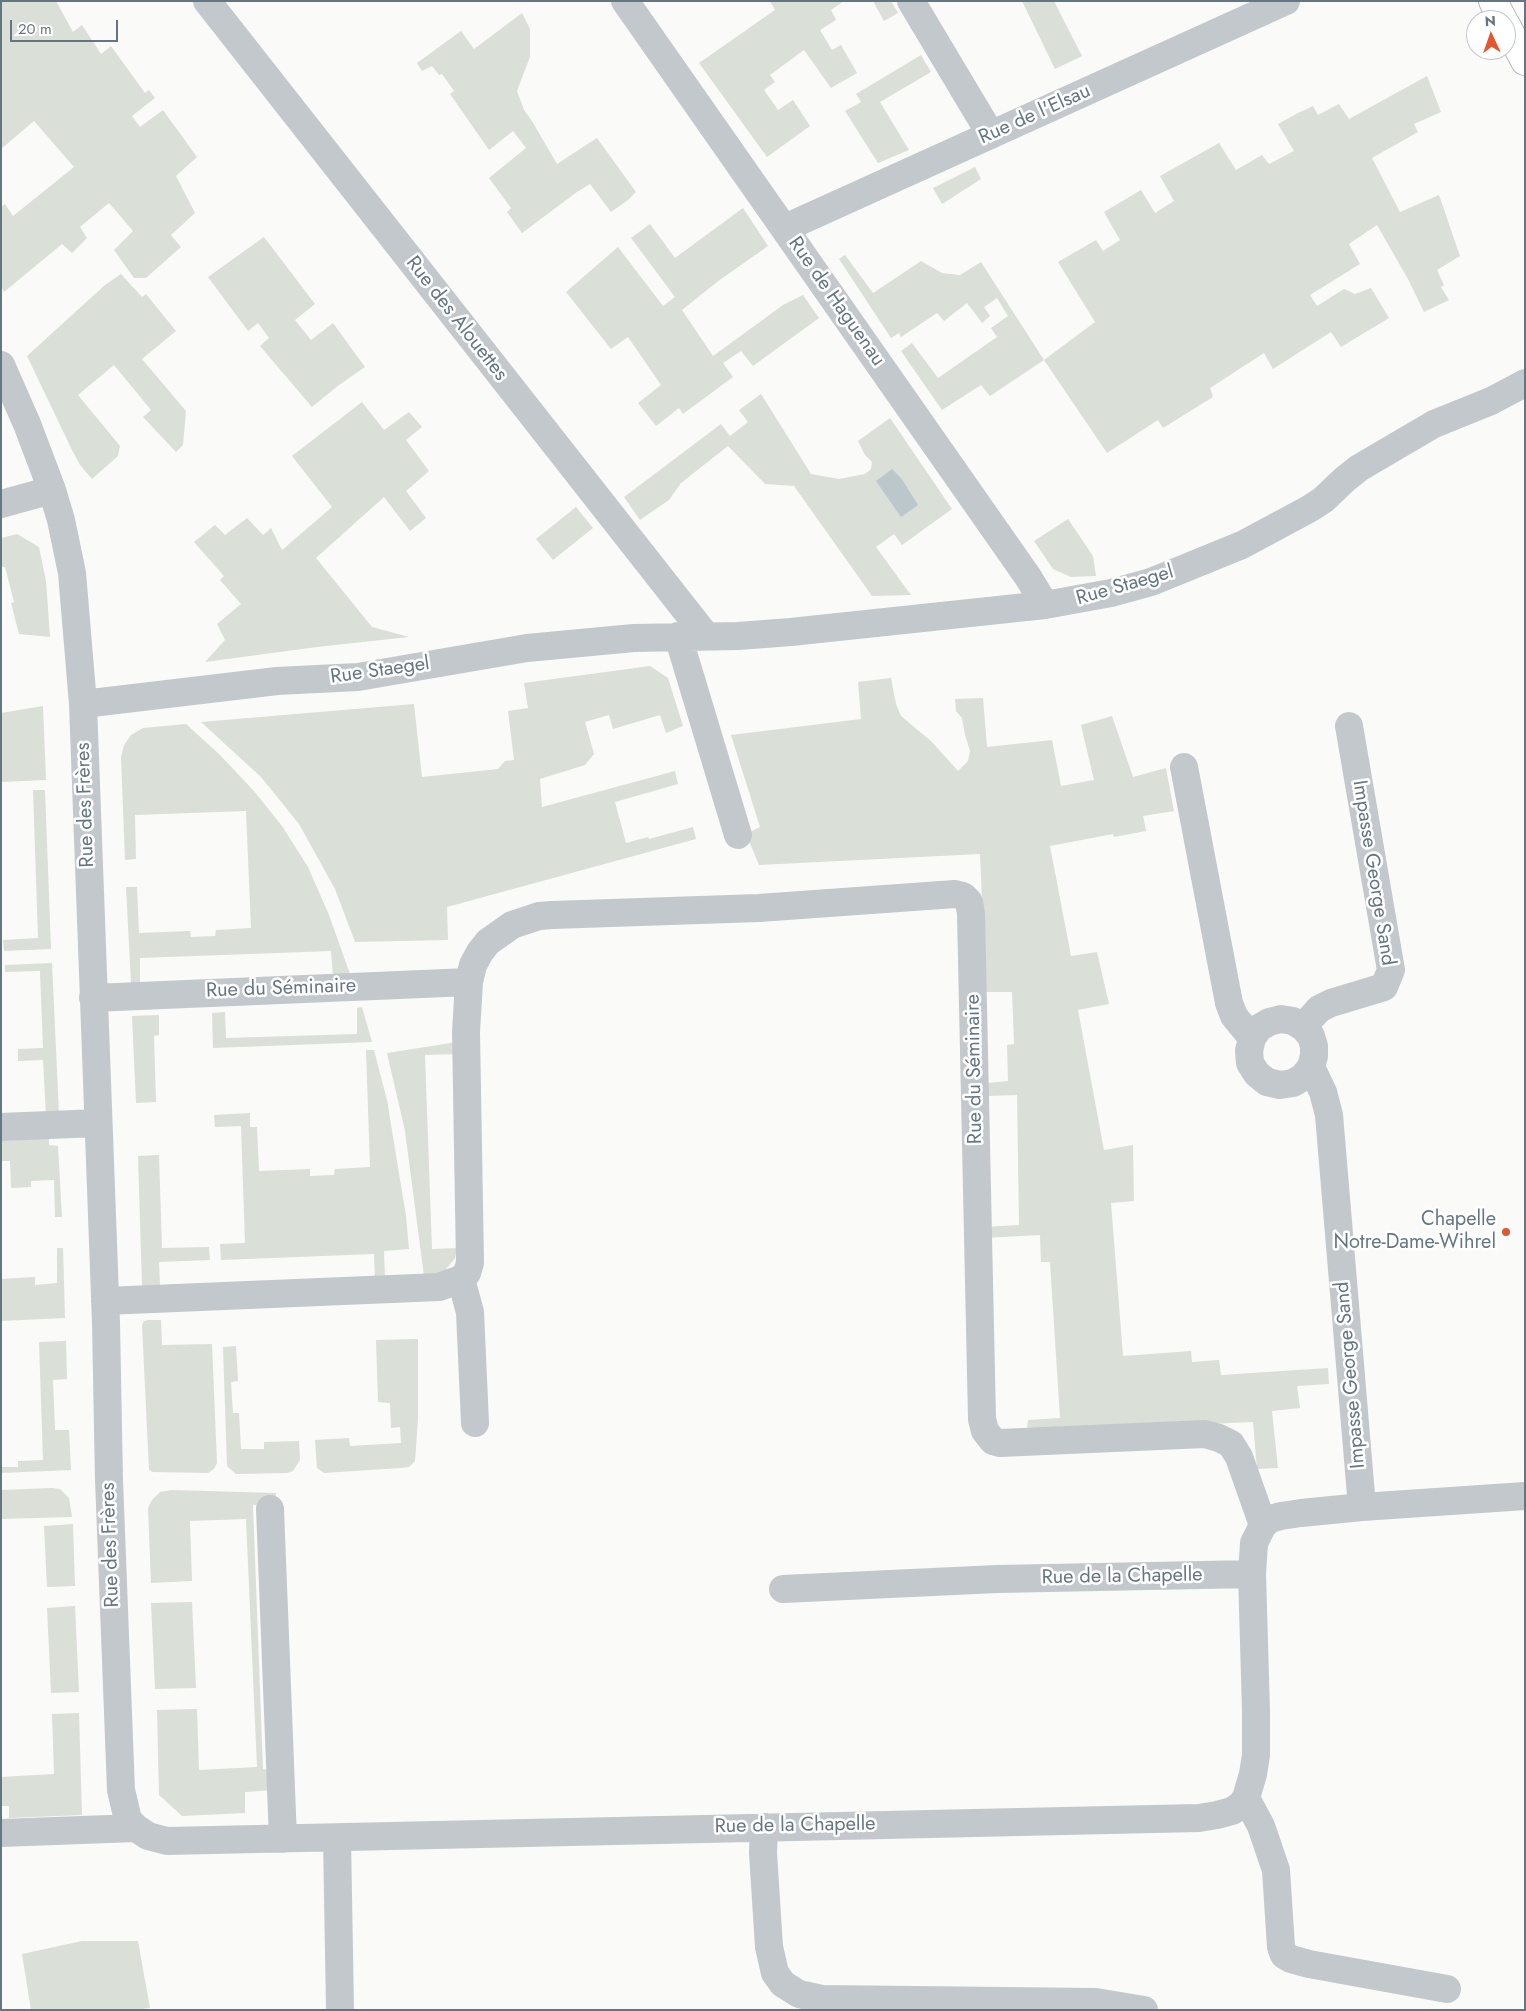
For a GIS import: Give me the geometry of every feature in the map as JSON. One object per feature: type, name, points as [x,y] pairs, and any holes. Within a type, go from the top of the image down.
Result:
[{"type":"main road","points":[[1516,44],[1525,61]]},
{"type":"street","name":"Rue des Alouettes","points":[[207,1],[706,636]]},
{"type":"street","name":"Rue de Haguenau","points":[[625,1],[1028,577],[1045,605]]},
{"type":"street","points":[[911,1],[991,135]]},
{"type":"street","name":"Rue de l'Elsau","points":[[785,228],[1286,1]]},
{"type":"street","name":"Rue des Frères","points":[[1,365],[27,424],[52,490],[61,520],[72,573],[83,704],[121,1790],[128,1820],[136,1828]]},
{"type":"street","name":"Rue Staegel","points":[[83,704],[250,684],[358,677],[526,648],[634,638],[738,636],[791,632],[1045,605],[1111,593],[1151,582],[1242,546],[1309,510],[1359,468],[1434,424],[1491,401],[1525,383]]},
{"type":"street","points":[[1,504],[52,490]]},
{"type":"street","points":[[678,636],[738,835]]},
{"type":"street","name":"Impasse George Sand","points":[[1349,726],[1391,970],[1384,987],[1331,1003],[1311,1018],[1304,1028],[1314,1046],[1311,1067],[1323,1092],[1329,1115],[1362,1507]]},
{"type":"street","points":[[1184,767],[1228,1003],[1234,1016],[1252,1038]]},
{"type":"street","name":"Rue du Séminaire","points":[[461,1279],[467,1273],[470,1263],[466,1032],[469,982],[473,965],[488,942],[512,925],[539,916],[759,908],[955,894],[963,896],[969,902],[972,928],[982,1419],[985,1431],[993,1441],[1000,1443],[1205,1434],[1219,1438],[1231,1444],[1239,1457],[1263,1524]]},
{"type":"street","name":"Rue du Séminaire","points":[[93,998],[469,982]]},
{"type":"street","points":[[1304,1028],[1293,1022],[1281,1019],[1269,1022],[1259,1028],[1252,1038],[1249,1051],[1250,1063],[1257,1074],[1267,1082],[1280,1085],[1293,1083],[1304,1077],[1311,1067]]},
{"type":"street","points":[[1,1127],[98,1123]]},
{"type":"street","points":[[105,1301],[440,1288],[461,1279],[470,1312],[475,1423]]},
{"type":"street","points":[[1447,1989],[1309,1964],[1284,1955],[1281,1941],[1276,1870],[1261,1826],[1246,1798],[1256,1755],[1252,1574],[1254,1543],[1263,1524],[1270,1519],[1281,1516],[1362,1507],[1525,1496]]},
{"type":"street","points":[[270,1509],[283,1839]]},
{"type":"street","name":"Rue de la Chapelle","points":[[783,1589],[997,1579],[1252,1574]]},
{"type":"street","name":"Rue de la Chapelle","points":[[136,1828],[148,1836],[167,1841],[1199,1818],[1232,1811],[1241,1805],[1246,1798]]},
{"type":"street","points":[[764,1827],[763,1853],[769,1947],[775,1973],[783,1984],[799,1994],[822,1999],[1096,2002],[1144,2010]]},
{"type":"street","points":[[1,1833],[136,1828]]},
{"type":"street","points":[[337,1838],[340,2010]]},
{"type":"shaded area","points":[[1,1],[56,1],[73,32],[82,25],[101,54],[111,46],[145,93],[149,90],[155,98],[132,116],[140,127],[163,110],[197,157],[176,176],[195,213],[171,235],[181,247],[146,278],[134,278],[114,250],[133,231],[109,203],[80,227],[87,238],[72,253],[62,244],[4,292],[1,286],[1,207],[5,204],[13,216],[74,167],[34,121],[1,149]]},
{"type":"shaded area","points":[[770,1],[844,1],[831,10],[836,20],[820,30],[832,50],[841,45],[857,73],[831,88],[804,50],[770,75],[775,82],[764,90],[778,110],[793,100],[810,126],[767,157],[699,63],[775,10]]},
{"type":"shaded area","points":[[873,1],[891,1],[898,13],[884,21]]},
{"type":"shaded area","points":[[1022,1],[1054,1],[1082,56],[1055,69]]},
{"type":"shaded area","points":[[522,13],[530,29],[530,57],[517,91],[524,110],[557,164],[597,138],[636,192],[611,212],[590,184],[522,233],[507,212],[511,208],[489,178],[526,148],[513,131],[489,150],[450,94],[454,91],[442,74],[439,75],[432,66],[422,71],[417,63],[461,31],[474,49]]},
{"type":"shaded area","points":[[921,55],[931,72],[880,102],[909,150],[878,163],[845,111],[861,102],[856,94]]},
{"type":"shaded area","points":[[1427,76],[1441,112],[1414,124],[1418,132],[1372,158],[1400,212],[1439,195],[1460,256],[1437,270],[1444,285],[1441,287],[1449,300],[1424,312],[1409,281],[1377,225],[1349,244],[1360,264],[1310,295],[1317,306],[1344,289],[1355,294],[1371,288],[1389,318],[1341,347],[1331,332],[1273,369],[1264,353],[1210,388],[1213,397],[1163,428],[1158,420],[1107,453],[1044,360],[1095,322],[1058,262],[1096,240],[1103,251],[1120,240],[1104,212],[1141,190],[1155,213],[1174,201],[1160,176],[1219,143],[1236,170],[1262,155],[1269,164],[1294,151],[1278,124],[1313,106],[1318,115],[1339,104],[1349,119]]},
{"type":"shaded area","points":[[975,167],[981,179],[942,204],[933,188]]},
{"type":"shaded area","points":[[743,208],[768,246],[717,282],[682,310],[713,356],[783,305],[803,295],[819,318],[753,366],[741,351],[723,363],[733,377],[683,414],[679,408],[656,426],[638,403],[661,385],[628,337],[611,349],[566,292],[618,247],[663,306],[675,297],[631,238],[650,224],[675,258]]},
{"type":"shaded area","points":[[264,237],[315,304],[295,320],[311,340],[333,323],[365,367],[312,407],[260,346],[269,338],[258,323],[248,331],[208,277]]},
{"type":"shaded area","points":[[845,255],[873,293],[921,261],[942,273],[960,275],[981,262],[1044,360],[990,396],[981,385],[942,410],[901,351],[912,343],[938,378],[997,337],[991,328],[1008,316],[997,298],[984,307],[990,316],[982,323],[967,303],[944,321],[937,313],[901,337],[899,333],[891,338],[839,259]]},
{"type":"shaded area","points":[[121,274],[142,297],[146,294],[176,331],[142,359],[186,411],[183,445],[176,452],[143,417],[151,410],[114,365],[78,395],[120,446],[118,456],[92,479],[80,465],[72,450],[27,356],[105,285]]},
{"type":"shaded area","points":[[761,394],[811,474],[839,479],[865,474],[871,469],[872,462],[865,455],[858,441],[890,418],[952,509],[902,545],[894,534],[876,547],[911,595],[872,596],[794,486],[765,484],[728,446],[681,483],[669,500],[640,520],[624,497],[721,424],[730,436],[748,422],[739,410]]},
{"type":"shaded area","points":[[362,402],[384,430],[409,412],[422,427],[406,440],[429,471],[406,491],[426,518],[410,531],[384,497],[316,558],[372,627],[409,637],[205,662],[225,640],[217,624],[241,604],[220,580],[224,576],[194,542],[215,525],[225,535],[247,518],[263,535],[271,528],[282,550],[332,507],[292,456]]},
{"type":"shaded area","points":[[892,469],[901,478],[918,505],[901,517],[876,481]]},
{"type":"shaded area","points":[[576,507],[593,528],[553,560],[536,539]]},
{"type":"shaded area","points":[[1068,519],[1093,556],[1096,576],[1071,577],[1053,569],[1034,541]]},
{"type":"shaded area","points":[[17,534],[39,547],[46,581],[50,637],[19,634],[11,603],[14,602],[5,567],[1,567],[1,538]]},
{"type":"shaded area","points":[[650,666],[668,678],[683,726],[666,733],[660,715],[613,729],[609,715],[585,722],[594,754],[585,765],[540,779],[542,807],[675,771],[678,784],[615,802],[626,843],[693,827],[696,839],[447,907],[448,940],[355,942],[335,889],[299,824],[261,777],[201,722],[414,704],[422,777],[498,769],[505,761],[514,760],[508,711],[528,708],[524,683]]},
{"type":"shaded area","points":[[891,678],[896,704],[901,716],[932,742],[958,771],[968,761],[970,751],[962,718],[956,711],[955,699],[983,698],[987,747],[1052,740],[1061,786],[1094,780],[1081,725],[1112,716],[1133,777],[1166,768],[1174,811],[1143,816],[1146,831],[1114,837],[1113,834],[1050,846],[1071,956],[1097,952],[1109,1004],[1078,1010],[1104,1150],[1133,1145],[1134,1201],[1111,1203],[1123,1356],[1191,1351],[1192,1362],[1219,1360],[1221,1375],[1328,1368],[1329,1384],[1297,1386],[1300,1408],[1272,1411],[1278,1468],[1257,1469],[1253,1422],[1027,1432],[1028,1420],[1060,1418],[1050,1262],[1041,1262],[1040,1235],[983,1238],[984,1227],[1019,1225],[1017,1095],[988,1096],[987,1083],[1008,1081],[1007,1045],[1014,1044],[1012,992],[986,992],[980,854],[759,865],[746,834],[760,827],[731,735],[861,719],[858,682]]},
{"type":"shaded area","points":[[43,706],[46,780],[1,782],[1,713]]},
{"type":"shaded area","points":[[186,724],[219,754],[254,791],[282,826],[308,867],[329,915],[350,974],[333,976],[331,951],[140,958],[140,983],[131,983],[126,887],[137,887],[139,933],[190,931],[191,937],[215,936],[216,930],[251,928],[246,811],[135,815],[136,859],[125,860],[121,757],[124,745],[131,735],[143,728]]},
{"type":"shaded area","points":[[33,790],[45,790],[51,949],[4,951],[3,940],[38,938]]},
{"type":"shaded area","points":[[52,963],[59,1114],[46,1115],[43,1060],[18,1061],[18,1049],[43,1048],[40,971],[5,972],[5,965]]},
{"type":"shaded area","points":[[362,1007],[372,1042],[213,1048],[212,1013],[225,1012],[226,1038],[357,1034],[357,1008]]},
{"type":"shaded area","points":[[159,1015],[159,1035],[154,1036],[156,1102],[136,1103],[132,1016]]},
{"type":"shaded area","points":[[457,1042],[458,1054],[425,1055],[432,1249],[457,1248],[455,1258],[443,1273],[424,1276],[405,1131],[387,1053]]},
{"type":"shaded area","points":[[366,1050],[374,1050],[387,1100],[406,1216],[409,1249],[384,1251],[385,1278],[375,1279],[374,1254],[221,1260],[220,1244],[245,1243],[241,1126],[215,1127],[214,1115],[250,1113],[250,1127],[257,1127],[259,1171],[310,1169],[310,1176],[334,1175],[335,1169],[370,1167]]},
{"type":"shaded area","points":[[49,1135],[49,1145],[58,1146],[62,1217],[55,1217],[54,1180],[31,1181],[31,1187],[11,1188],[10,1161],[1,1161],[1,1137]]},
{"type":"shaded area","points":[[159,1155],[162,1248],[209,1247],[210,1260],[159,1262],[160,1286],[142,1286],[138,1156]]},
{"type":"shaded area","points":[[57,1248],[63,1248],[65,1318],[1,1321],[1,1279],[35,1277],[35,1285],[57,1283]]},
{"type":"shaded area","points":[[161,1320],[162,1345],[212,1344],[217,1463],[214,1469],[208,1473],[153,1472],[149,1470],[142,1325],[144,1321]]},
{"type":"shaded area","points":[[418,1339],[418,1419],[415,1461],[409,1467],[400,1468],[324,1473],[317,1468],[315,1440],[349,1438],[350,1446],[401,1443],[400,1427],[391,1428],[390,1403],[378,1402],[376,1340]]},
{"type":"shaded area","points":[[66,1341],[67,1379],[53,1380],[55,1430],[69,1430],[71,1470],[1,1473],[1,1467],[18,1467],[18,1461],[43,1460],[39,1342]]},
{"type":"shaded area","points":[[236,1346],[238,1381],[231,1382],[233,1413],[239,1413],[241,1449],[264,1449],[264,1442],[299,1441],[300,1460],[293,1471],[287,1473],[236,1474],[227,1466],[223,1347]]},
{"type":"shaded area","points":[[60,1489],[69,1498],[72,1517],[1,1519],[1,1490]]},
{"type":"shaded area","points":[[171,1490],[276,1493],[276,1504],[253,1505],[263,1769],[273,1770],[274,1790],[245,1792],[245,1813],[182,1816],[159,1795],[157,1710],[197,1709],[199,1770],[257,1767],[246,1519],[190,1521],[192,1581],[151,1583],[148,1508],[152,1500],[160,1492]]},
{"type":"shaded area","points":[[73,1524],[75,1586],[47,1587],[44,1526]]},
{"type":"shaded area","points":[[192,1602],[196,1688],[155,1689],[151,1603]]},
{"type":"shaded area","points":[[75,1606],[79,1692],[51,1693],[47,1608]]},
{"type":"shaded area","points":[[79,1713],[82,1815],[9,1818],[9,1806],[1,1806],[1,1777],[54,1774],[52,1714]]},
{"type":"shaded area","points":[[82,1941],[138,1941],[150,2008],[133,2010],[31,2010],[22,1954]]},
{"type":"place","name":"Chapelle Notre-Dame-Wihrel","points":[[1506,1232]]}]
